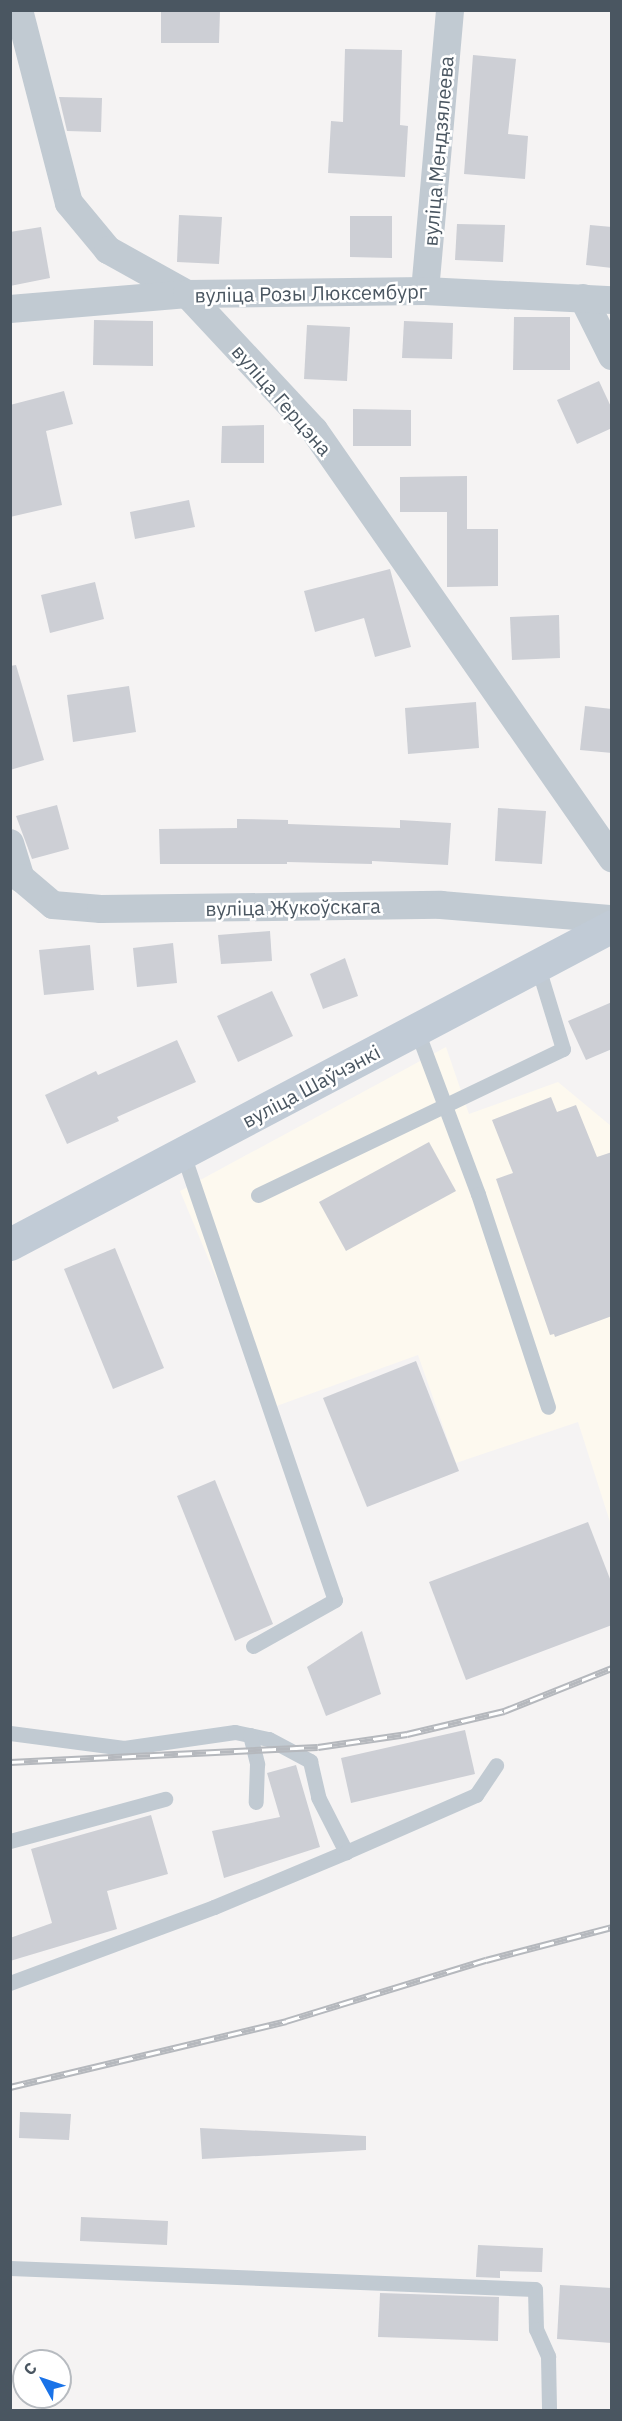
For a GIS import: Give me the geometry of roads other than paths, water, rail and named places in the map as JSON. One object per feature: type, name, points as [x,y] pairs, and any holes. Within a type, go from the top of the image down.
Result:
[{"type":"main road","name":"вуліца Шаўчэнкі","points":[[10,1244],[612,926]]},
{"type":"street","name":"вуліца Герцэна","points":[[19,10],[69,203],[108,250],[187,294],[314,430],[612,858]]},
{"type":"street","name":"вуліца Мендзялеева","points":[[425,291],[450,10]]},
{"type":"street","name":"вуліца Розы Люксембург","points":[[10,309],[187,294],[425,291],[612,300]]},
{"type":"street","points":[[583,298],[612,356]]},
{"type":"street","name":"вуліца Жукоўскага","points":[[10,843],[21,878],[53,905],[101,909],[441,905],[612,919]]},
{"type":"lane","points":[[258,1195],[562,1049],[538,967]]},
{"type":"lane","points":[[417,1030],[478,1194],[548,1407]]},
{"type":"lane","points":[[183,1154],[336,1600],[254,1646]]},
{"type":"lane","points":[[10,1733],[124,1748],[235,1732],[269,1739],[310,1761],[318,1797],[346,1852]]},
{"type":"lane","points":[[250,1736],[256,1764],[256,1802]]},
{"type":"lane","points":[[10,1983],[214,1907],[476,1795],[496,1765]]},
{"type":"lane","points":[[10,1840],[165,1799]]},
{"type":"lane","points":[[10,2268],[536,2289],[536,2329],[548,2356],[549,2410]]},
{"type":"railway","points":[[10,1762],[318,1747],[407,1734],[504,1711],[612,1668]]},
{"type":"railway","points":[[10,2087],[286,2021],[486,1960],[612,1927]]}]
